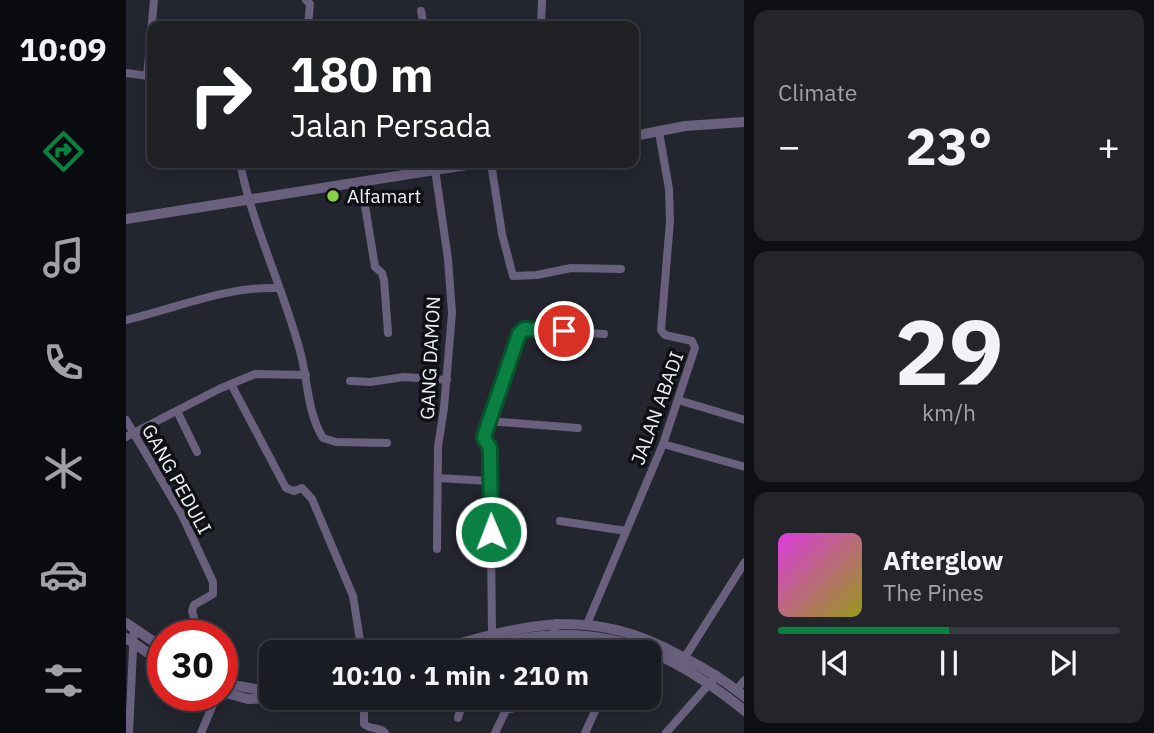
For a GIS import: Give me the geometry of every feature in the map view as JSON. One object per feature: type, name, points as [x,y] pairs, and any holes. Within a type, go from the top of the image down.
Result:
[{"type":"street","points":[[153,21],[154,0]]},
{"type":"street","points":[[306,0],[310,4],[308,21]]},
{"type":"street","points":[[539,1],[541,21]]},
{"type":"street","points":[[421,11],[423,21]]},
{"type":"street","points":[[126,73],[147,76]]},
{"type":"street","points":[[639,135],[685,126],[744,122]]},
{"type":"street","name":"JALAN ABADI","points":[[587,624],[663,444],[695,345],[689,340],[663,334],[661,330],[670,221],[669,189],[659,132]]},
{"type":"street","points":[[241,168],[248,199],[306,375],[313,418],[323,438],[336,442],[387,443]]},
{"type":"street","points":[[126,219],[433,168]]},
{"type":"street","name":"GANG DAMON","points":[[437,549],[438,447],[452,313],[439,168]]},
{"type":"street","points":[[492,168],[502,234],[513,276],[537,275],[571,268],[621,269]]},
{"type":"street","points":[[361,181],[375,267],[382,273],[384,280],[388,333]]},
{"type":"street","points":[[126,320],[212,295],[238,290],[279,288]]},
{"type":"street","points":[[492,634],[490,448],[484,438],[519,334],[524,329],[604,334]]},
{"type":"street","points":[[126,437],[255,374],[306,375]]},
{"type":"street","points":[[351,382],[404,377],[447,380]]},
{"type":"street","points":[[231,384],[286,488],[294,491],[302,488],[312,499],[353,596],[360,640]]},
{"type":"street","points":[[678,400],[744,420]]},
{"type":"street","points":[[177,411],[197,453]]},
{"type":"street","name":"GANG PEDULI","points":[[126,419],[182,515],[210,572],[214,591],[194,605],[193,620]]},
{"type":"street","points":[[488,421],[578,428]]},
{"type":"street","points":[[663,444],[744,467]]},
{"type":"street","points":[[438,478],[490,481]]},
{"type":"street","points":[[560,521],[626,531]]},
{"type":"street","points":[[685,657],[744,562]]},
{"type":"street","points":[[471,640],[492,634],[587,624],[620,629],[685,657],[713,679],[744,710]]},
{"type":"street","points":[[129,733],[130,626]]},
{"type":"street","points":[[130,626],[147,637]]},
{"type":"street","points":[[552,640],[556,628]]},
{"type":"street","points":[[512,640],[556,628],[614,640]]},
{"type":"street","points":[[130,641],[147,652]]},
{"type":"street","points":[[661,656],[740,693],[744,680]]},
{"type":"street","points":[[666,733],[713,679]]},
{"type":"street","points":[[238,686],[259,689]]},
{"type":"street","points":[[238,696],[259,699]]},
{"type":"street","points":[[364,710],[364,724],[381,729],[385,733]]},
{"type":"street","points":[[458,718],[460,710]]},
{"type":"street","points":[[495,733],[506,710]]},
{"type":"street","points":[[584,733],[595,710]]},
{"type":"street","points":[[201,733],[210,711]]},
{"type":"place","name":"Alfamart","points":[[333,196]]},
{"type":"route","points":[[491,532],[490,448],[484,438],[502,380],[521,331],[564,331]]}]
